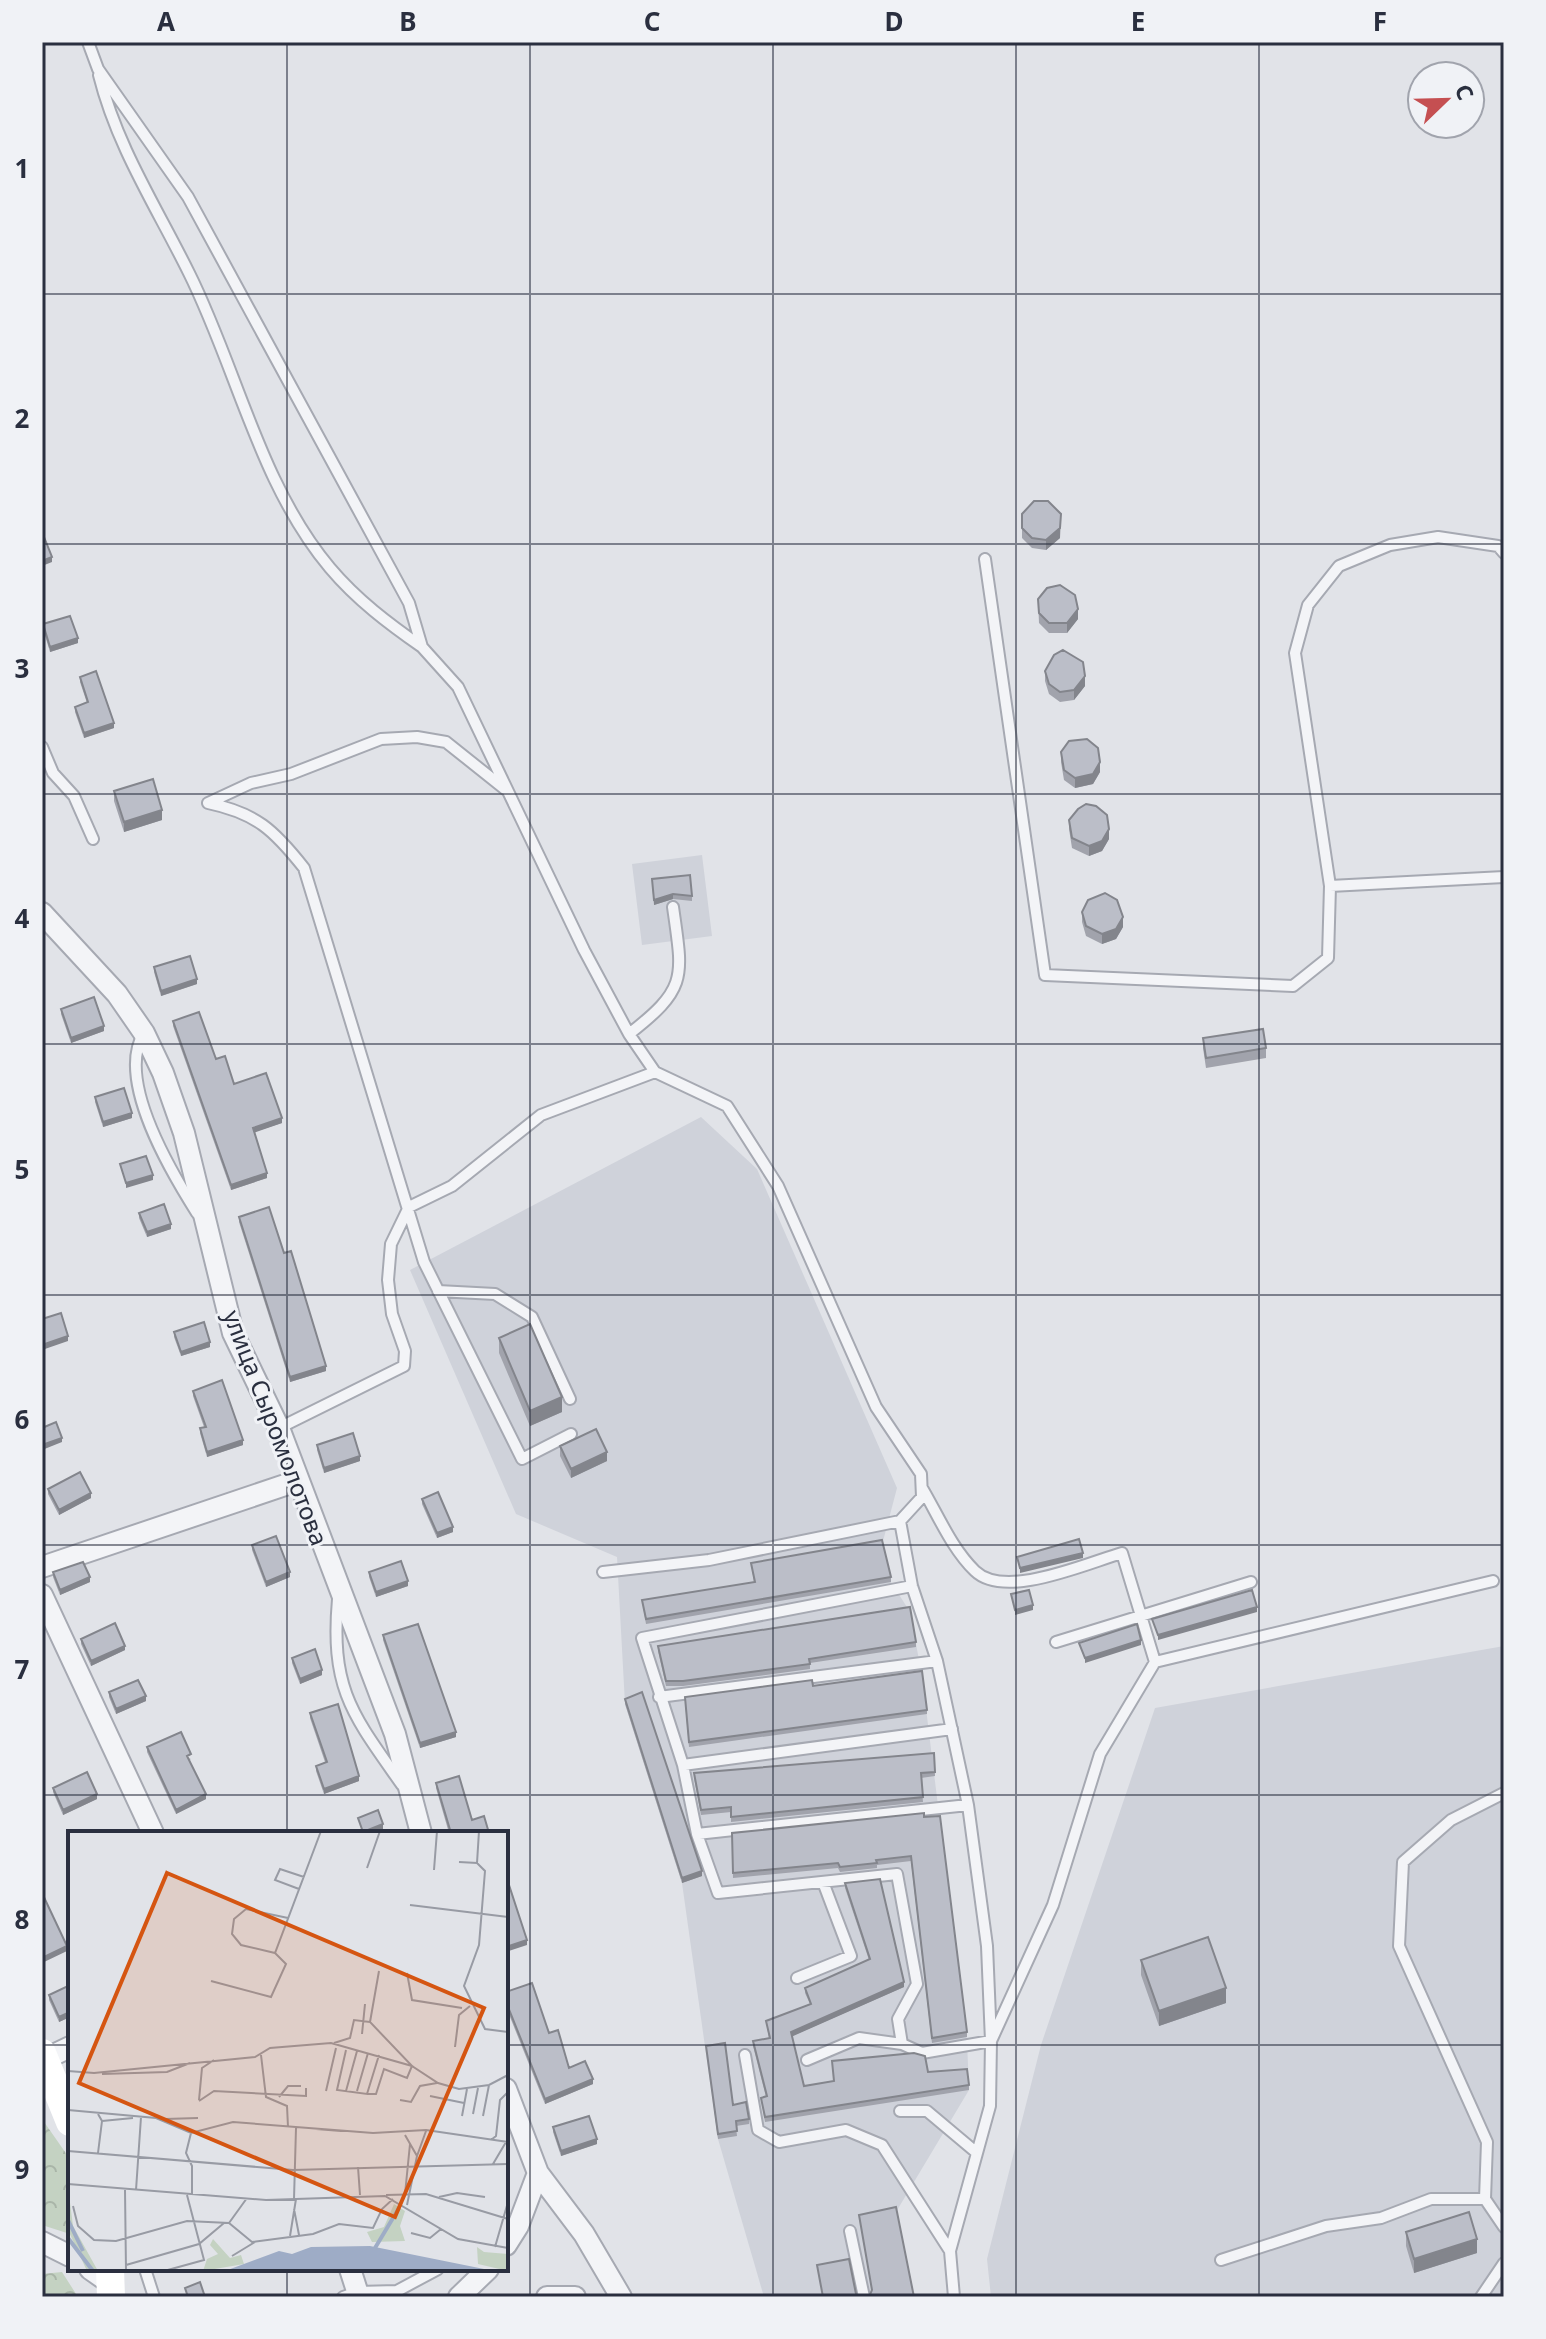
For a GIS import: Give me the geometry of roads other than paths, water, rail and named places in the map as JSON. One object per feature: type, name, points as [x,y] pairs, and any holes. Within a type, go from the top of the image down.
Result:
[{"type":"main road","points":[[52,2053],[68,2114]]},
{"type":"street","name":"улица Сыромолотова","points":[[42,913],[117,994],[144,1033],[174,1104],[233,1333],[279,1428],[395,1734],[420,1831]]},
{"type":"street","points":[[42,1567],[297,1481]]},
{"type":"street","points":[[42,1595],[152,1831]]},
{"type":"street","points":[[508,2094],[538,2173],[584,2234],[621,2297]]},
{"type":"street","points":[[512,2230],[538,2173]]},
{"type":"street","points":[[42,2242],[68,2255]]},
{"type":"street","points":[[350,2271],[353,2295]]},
{"type":"street","points":[[459,2297],[486,2271]]},
{"type":"street","points":[[547,2297],[575,2297]]},
{"type":"lane","points":[[88,42],[110,117],[190,274],[263,448],[300,525],[340,578],[377,615],[422,647],[458,687],[584,950],[629,1034],[655,1072],[727,1106],[778,1186],[876,1407],[921,1474],[922,1497],[900,1521],[709,1560],[603,1572]]},
{"type":"lane","points":[[98,69],[188,197],[409,603],[422,647]]},
{"type":"lane","points":[[985,559],[1045,975],[1293,986],[1328,958],[1330,886],[1295,653],[1308,605],[1339,566],[1390,545],[1438,537],[1498,546],[1504,553]]},
{"type":"lane","points":[[506,790],[446,742],[417,737],[381,739],[291,774],[251,783],[208,803],[243,811],[277,834],[304,868],[424,1262],[522,1459],[571,1434]]},
{"type":"lane","points":[[42,747],[53,773],[74,796],[93,839]]},
{"type":"lane","points":[[1330,886],[1504,877]]},
{"type":"lane","points":[[629,1034],[662,1008],[681,974],[673,907]]},
{"type":"lane","points":[[144,1033],[135,1061],[141,1105],[183,1190],[209,1231]]},
{"type":"lane","points":[[279,1428],[404,1366],[405,1351],[392,1314],[388,1280],[391,1244],[409,1207],[452,1186],[541,1115],[655,1072]]},
{"type":"lane","points":[[438,1291],[495,1294],[532,1317],[570,1399]]},
{"type":"lane","points":[[921,1486],[956,1547],[977,1573],[999,1583],[1020,1583],[1122,1553],[1155,1662]]},
{"type":"lane","points":[[900,1521],[912,1586],[937,1661],[968,1805],[987,1946],[990,2106],[950,2251],[954,2297]]},
{"type":"lane","points":[[991,2041],[1053,1905],[1100,1754],[1155,1662],[1493,1581]]},
{"type":"lane","points":[[1056,1642],[1251,1582]]},
{"type":"lane","points":[[902,2044],[898,2019],[917,1984],[897,1874],[718,1893],[697,1834],[683,1765],[642,1638],[912,1586]]},
{"type":"lane","points":[[339,1591],[335,1638],[343,1685],[353,1716],[412,1800]]},
{"type":"lane","points":[[659,1697],[937,1661]]},
{"type":"lane","points":[[683,1765],[952,1729]]},
{"type":"lane","points":[[1504,1793],[1451,1820],[1403,1862],[1399,1946],[1487,2142],[1485,2199],[1504,2227]]},
{"type":"lane","points":[[697,1834],[968,1805]]},
{"type":"lane","points":[[797,1978],[851,1956],[823,1882]]},
{"type":"lane","points":[[807,2060],[859,2038],[902,2044],[922,2053],[991,2041]]},
{"type":"lane","points":[[745,2055],[758,2130],[779,2142],[846,2130],[882,2145],[950,2251]]},
{"type":"lane","points":[[900,2111],[927,2111],[977,2153]]},
{"type":"lane","points":[[1221,2260],[1326,2226],[1381,2218],[1431,2199],[1485,2199]]},
{"type":"lane","points":[[850,2231],[864,2297]]},
{"type":"lane","points":[[1481,2297],[1504,2263]]},
{"type":"lane","points":[[146,2271],[154,2297]]},
{"type":"lane","points":[[353,2295],[397,2291],[434,2271]]}]
